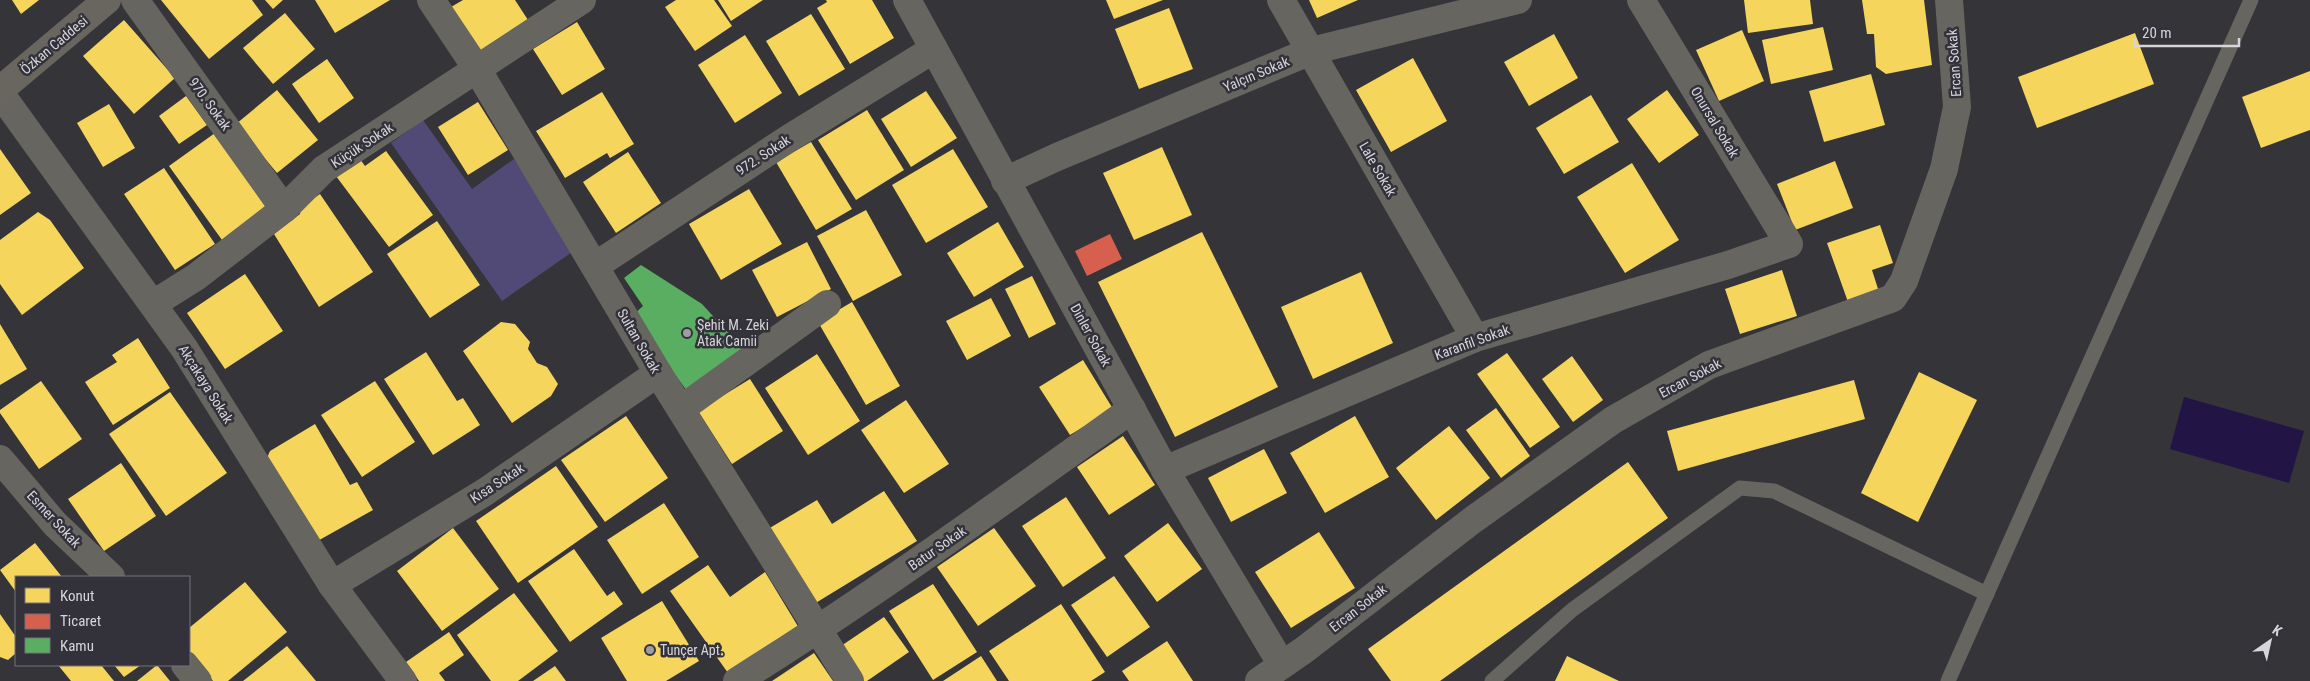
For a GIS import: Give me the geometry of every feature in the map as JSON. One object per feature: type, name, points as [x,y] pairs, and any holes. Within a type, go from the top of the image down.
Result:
[{"type":"street","name":"Özkan Caddesi","points":[[0,92],[107,0]]},
{"type":"street","name":"970. Sokak","points":[[135,0],[284,209]]},
{"type":"street","name":"Sultan Sokak","points":[[431,0],[477,69],[596,266],[658,374],[850,681]]},
{"type":"street","name":"Küçük Sokak","points":[[153,304],[196,277],[284,209],[324,169],[582,0]]},
{"type":"street","name":"Dinler Sokak","points":[[907,0],[1165,470],[1282,666]]},
{"type":"street","name":"Lale Sokak","points":[[1281,0],[1475,338]]},
{"type":"street","name":"Yalçın Sokak","points":[[1005,181],[1056,157],[1311,51],[1518,0]]},
{"type":"street","name":"Onursal Sokak","points":[[1641,0],[1789,244]]},
{"type":"street","name":"Ercan Sokak","points":[[1259,681],[1282,666],[1474,519],[1614,420],[1709,365],[1893,298],[1904,281],[1944,170],[1957,107],[1949,0]]},
{"type":"street","name":"972. Sokak","points":[[596,266],[788,138],[934,49]]},
{"type":"street","name":"Akçakaya Sokak","points":[[0,92],[184,348],[332,585],[403,681]]},
{"type":"street","name":"Karanfil Sokak","points":[[1165,470],[1475,338],[1728,265],[1789,244]]},
{"type":"street","points":[[681,409],[827,304]]},
{"type":"street","name":"Kısa Sokak","points":[[332,585],[485,492],[658,374]]},
{"type":"street","name":"Batur Sokak","points":[[738,681],[818,631],[1132,409]]},
{"type":"street","name":"Esmer Sokak","points":[[0,459],[55,524],[110,576]]},
{"type":"street","points":[[186,666],[198,681]]},
{"type":"lane","points":[[1948,681],[2251,0]]},
{"type":"lane","points":[[1492,681],[1572,610],[1740,488],[1774,491],[1987,594]]},
{"type":"shaded area","points":[[423,120],[472,189],[514,159],[578,248],[502,301],[391,143]]},
{"type":"shaded area","points":[[2184,397],[2304,431],[2289,483],[2170,449]]},
{"type":"building: Konut","points":[[12,0],[39,0],[21,14]]},
{"type":"building: Konut","points":[[161,0],[252,0],[263,15],[209,59]]},
{"type":"building: Konut","points":[[265,0],[283,0],[273,9]]},
{"type":"building: Konut","points":[[315,0],[390,0],[335,33]]},
{"type":"building: Konut","points":[[463,0],[515,0],[528,20],[480,52],[451,7]]},
{"type":"building: Konut","points":[[676,0],[714,0],[732,26],[695,51],[665,7]]},
{"type":"building: Konut","points":[[718,0],[763,0],[731,21]]},
{"type":"building: Konut","points":[[826,0],[872,0],[894,38],[850,64],[817,8],[827,2]]},
{"type":"building: Konut","points":[[1106,0],[1163,0],[1114,19]]},
{"type":"building: Konut","points":[[1309,0],[1358,0],[1317,18]]},
{"type":"building: Konut","points":[[1744,0],[1810,0],[1813,24],[1748,33]]},
{"type":"building: Konut","points":[[1862,0],[1924,0],[1932,65],[1886,74],[1876,67],[1874,34],[1867,34]]},
{"type":"building: Konut","points":[[1169,8],[1193,69],[1139,89],[1115,29]]},
{"type":"building: Konut","points":[[285,13],[315,49],[273,84],[243,48]]},
{"type":"building: Konut","points":[[811,14],[845,69],[799,96],[766,41]]},
{"type":"building: Konut","points":[[124,20],[175,78],[134,114],[83,56]]},
{"type":"building: Konut","points":[[577,22],[605,69],[562,95],[533,49]]},
{"type":"building: Konut","points":[[1823,27],[1833,70],[1771,84],[1762,40]]},
{"type":"building: Konut","points":[[1742,30],[1764,81],[1719,101],[1696,50]]},
{"type":"building: Konut","points":[[2135,33],[2154,84],[2037,128],[2018,77]]},
{"type":"building: Konut","points":[[1554,34],[1578,78],[1529,106],[1504,62]]},
{"type":"building: Konut","points":[[745,35],[782,93],[735,123],[698,65]]},
{"type":"building: Konut","points":[[1413,58],[1447,121],[1391,152],[1356,90]]},
{"type":"building: Konut","points":[[327,59],[354,98],[319,123],[292,84]]},
{"type":"building: Konut","points":[[2310,71],[2310,130],[2261,148],[2242,97]]},
{"type":"building: Konut","points":[[1871,74],[1885,125],[1824,142],[1809,91]]},
{"type":"building: Konut","points":[[277,90],[318,140],[277,173],[236,124]]},
{"type":"building: Konut","points":[[1667,90],[1699,135],[1659,163],[1627,119]]},
{"type":"building: Konut","points":[[926,91],[957,138],[911,167],[881,119]]},
{"type":"building: Konut","points":[[602,92],[634,144],[610,158],[607,153],[565,178],[536,131]]},
{"type":"building: Konut","points":[[1591,95],[1619,142],[1564,174],[1536,128]]},
{"type":"building: Konut","points":[[186,96],[207,125],[179,144],[159,116]]},
{"type":"building: Konut","points":[[478,102],[508,150],[468,175],[438,127]]},
{"type":"building: Konut","points":[[109,104],[135,148],[103,167],[77,123]]},
{"type":"building: Konut","points":[[867,110],[904,170],[856,200],[818,140]]},
{"type":"building: Konut","points":[[215,133],[268,206],[222,240],[169,166]]},
{"type":"building: Konut","points":[[811,142],[852,209],[816,230],[776,162]]},
{"type":"building: Konut","points":[[1162,147],[1192,215],[1134,240],[1103,173]]},
{"type":"building: Konut","points":[[0,149],[31,193],[0,215]]},
{"type":"building: Konut","points":[[953,149],[988,207],[926,243],[892,185]]},
{"type":"building: Konut","points":[[386,151],[433,215],[389,247],[333,172],[357,155],[365,166]]},
{"type":"building: Konut","points":[[628,152],[661,203],[616,233],[583,182]]},
{"type":"building: Konut","points":[[1835,161],[1853,208],[1795,230],[1777,184]]},
{"type":"building: Konut","points":[[1632,163],[1679,240],[1625,273],[1577,197]]},
{"type":"building: Konut","points":[[164,168],[215,244],[175,270],[124,194]]},
{"type":"building: Konut","points":[[749,189],[782,244],[721,280],[689,224]]},
{"type":"building: Konut","points":[[320,194],[373,272],[319,307],[274,234],[300,214],[301,207]]},
{"type":"building: Konut","points":[[866,210],[902,275],[853,301],[817,236]]},
{"type":"building: Konut","points":[[38,212],[50,220],[84,268],[22,315],[0,284],[0,240]]},
{"type":"building: Konut","points":[[437,221],[480,285],[430,318],[387,254]]},
{"type":"building: Konut","points":[[998,222],[1024,267],[974,297],[947,253]]},
{"type":"building: Konut","points":[[1880,225],[1893,263],[1872,270],[1879,292],[1848,302],[1827,243]]},
{"type":"building: Konut","points":[[1202,232],[1278,387],[1175,437],[1098,282]]},
{"type":"building: Konut","points":[[807,242],[831,289],[777,317],[752,270]]},
{"type":"building: Konut","points":[[1782,270],[1797,316],[1740,334],[1725,289]]},
{"type":"building: Konut","points":[[1361,272],[1393,343],[1313,379],[1281,307]]},
{"type":"building: Konut","points":[[245,274],[283,331],[225,369],[187,313]]},
{"type":"building: Konut","points":[[1032,276],[1056,324],[1029,338],[1005,289]]},
{"type":"building: Konut","points":[[991,298],[1011,336],[967,360],[946,321]]},
{"type":"building: Konut","points":[[852,302],[900,386],[866,405],[818,322]]},
{"type":"building: Konut","points":[[501,322],[515,324],[530,342],[528,349],[537,363],[547,367],[558,384],[551,396],[512,423],[463,351]]},
{"type":"building: Konut","points":[[0,324],[27,369],[0,385]]},
{"type":"building: Konut","points":[[138,338],[170,388],[113,425],[85,382],[117,362],[112,355]]},
{"type":"building: Konut","points":[[426,352],[457,401],[463,398],[480,425],[433,455],[384,379]]},
{"type":"building: Konut","points":[[1507,353],[1560,427],[1530,448],[1477,374]]},
{"type":"building: Konut","points":[[817,354],[860,421],[808,455],[765,388]]},
{"type":"building: Konut","points":[[1572,356],[1603,400],[1573,422],[1542,379]]},
{"type":"building: Konut","points":[[1083,360],[1113,409],[1070,435],[1039,387]]},
{"type":"building: Konut","points":[[1919,372],[1977,400],[1918,522],[1861,493]]},
{"type":"building: Konut","points":[[750,379],[783,431],[732,464],[698,411]]},
{"type":"building: Konut","points":[[1854,380],[1865,419],[1678,471],[1667,431]]},
{"type":"building: Konut","points":[[41,381],[82,439],[39,469],[0,413],[0,410]]},
{"type":"building: Konut","points":[[375,381],[415,442],[362,477],[321,415]]},
{"type":"building: Konut","points":[[170,392],[227,473],[166,516],[109,434]]},
{"type":"building: Konut","points":[[906,400],[949,464],[904,493],[861,430]]},
{"type":"building: Konut","points":[[1496,408],[1530,456],[1501,478],[1466,430]]},
{"type":"building: Konut","points":[[626,416],[668,478],[605,522],[561,460]]},
{"type":"building: Konut","points":[[1355,416],[1389,477],[1325,513],[1290,453]]},
{"type":"building: Konut","points":[[315,424],[350,485],[357,482],[373,510],[314,543],[266,460],[270,451]]},
{"type":"building: Konut","points":[[1449,426],[1490,478],[1436,520],[1396,468]]},
{"type":"building: Konut","points":[[1123,436],[1155,485],[1109,515],[1077,467]]},
{"type":"building: Konut","points":[[1264,449],[1287,493],[1231,522],[1208,478]]},
{"type":"building: Konut","points":[[1628,462],[1668,518],[1440,681],[1391,681],[1368,649]]},
{"type":"building: Konut","points":[[121,463],[156,516],[104,551],[68,499]]},
{"type":"building: Konut","points":[[556,466],[598,527],[518,583],[476,521]]},
{"type":"building: Konut","points":[[884,491],[917,541],[814,604],[768,529],[817,500],[832,524]]},
{"type":"building: Konut","points":[[1066,497],[1106,558],[1063,587],[1022,526]]},
{"type":"building: Konut","points":[[664,503],[699,557],[642,594],[607,540]]},
{"type":"building: Konut","points":[[1168,523],[1202,569],[1157,602],[1124,556]]},
{"type":"building: Konut","points":[[453,528],[499,589],[442,631],[397,571]]},
{"type":"building: Konut","points":[[994,528],[1036,586],[978,626],[937,567]]},
{"type":"building: Konut","points":[[1319,532],[1355,588],[1291,628],[1255,572]]},
{"type":"building: Konut","points":[[35,543],[61,576],[15,576],[15,591],[0,570]]},
{"type":"building: Konut","points":[[574,549],[607,596],[614,591],[623,604],[570,642],[528,581]]},
{"type":"building: Konut","points":[[708,565],[730,597],[765,572],[799,628],[728,673],[670,591]]},
{"type":"building: Konut","points":[[1114,576],[1150,627],[1107,657],[1071,605]]},
{"type":"building: Konut","points":[[245,582],[287,632],[228,681],[213,681],[190,652],[190,627]]},
{"type":"building: Konut","points":[[933,584],[977,652],[933,680],[889,611]]},
{"type":"building: Konut","points":[[514,593],[558,651],[518,681],[491,681],[457,635]]},
{"type":"building: Konut","name":"Tunçer Apt.","points":[[662,601],[699,661],[666,681],[627,681],[601,638]]},
{"type":"building: Konut","points":[[1061,604],[1105,672],[1091,681],[1009,681],[989,651]]},
{"type":"building: Konut","points":[[0,614],[15,636],[15,654],[8,660],[0,657]]},
{"type":"building: Konut","points":[[884,617],[909,652],[867,681],[861,681],[838,648]]},
{"type":"building: Konut","points":[[449,632],[464,655],[439,673],[445,681],[419,681],[406,662]]},
{"type":"building: Konut","points":[[1167,641],[1193,681],[1129,681],[1122,671]]},
{"type":"building: Konut","points":[[287,646],[316,681],[243,681]]},
{"type":"building: Konut","points":[[814,653],[833,681],[772,681]]},
{"type":"building: Konut","points":[[981,656],[997,681],[943,681]]},
{"type":"building: Konut","points":[[1567,656],[1619,681],[1555,681]]},
{"type":"building: Konut","points":[[59,666],[102,666],[114,681],[71,681]]},
{"type":"building: Konut","points":[[115,666],[140,666],[124,677]]},
{"type":"building: Konut","points":[[158,666],[170,681],[137,681]]},
{"type":"building: Konut","points":[[555,666],[566,681],[533,681]]},
{"type":"building: Ticaret","points":[[1110,234],[1122,259],[1087,276],[1075,251]]},
{"type":"building: Kamu","name":"Şehit M. Zeki Atak Camii","points":[[641,265],[702,304],[744,350],[687,391],[632,316],[643,306],[624,278]]},
{"type":"place","name":"Şehit M. Zeki Atak Camii","points":[[687,333]]},
{"type":"place","name":"Tunçer Apt.","points":[[650,650]]}]
